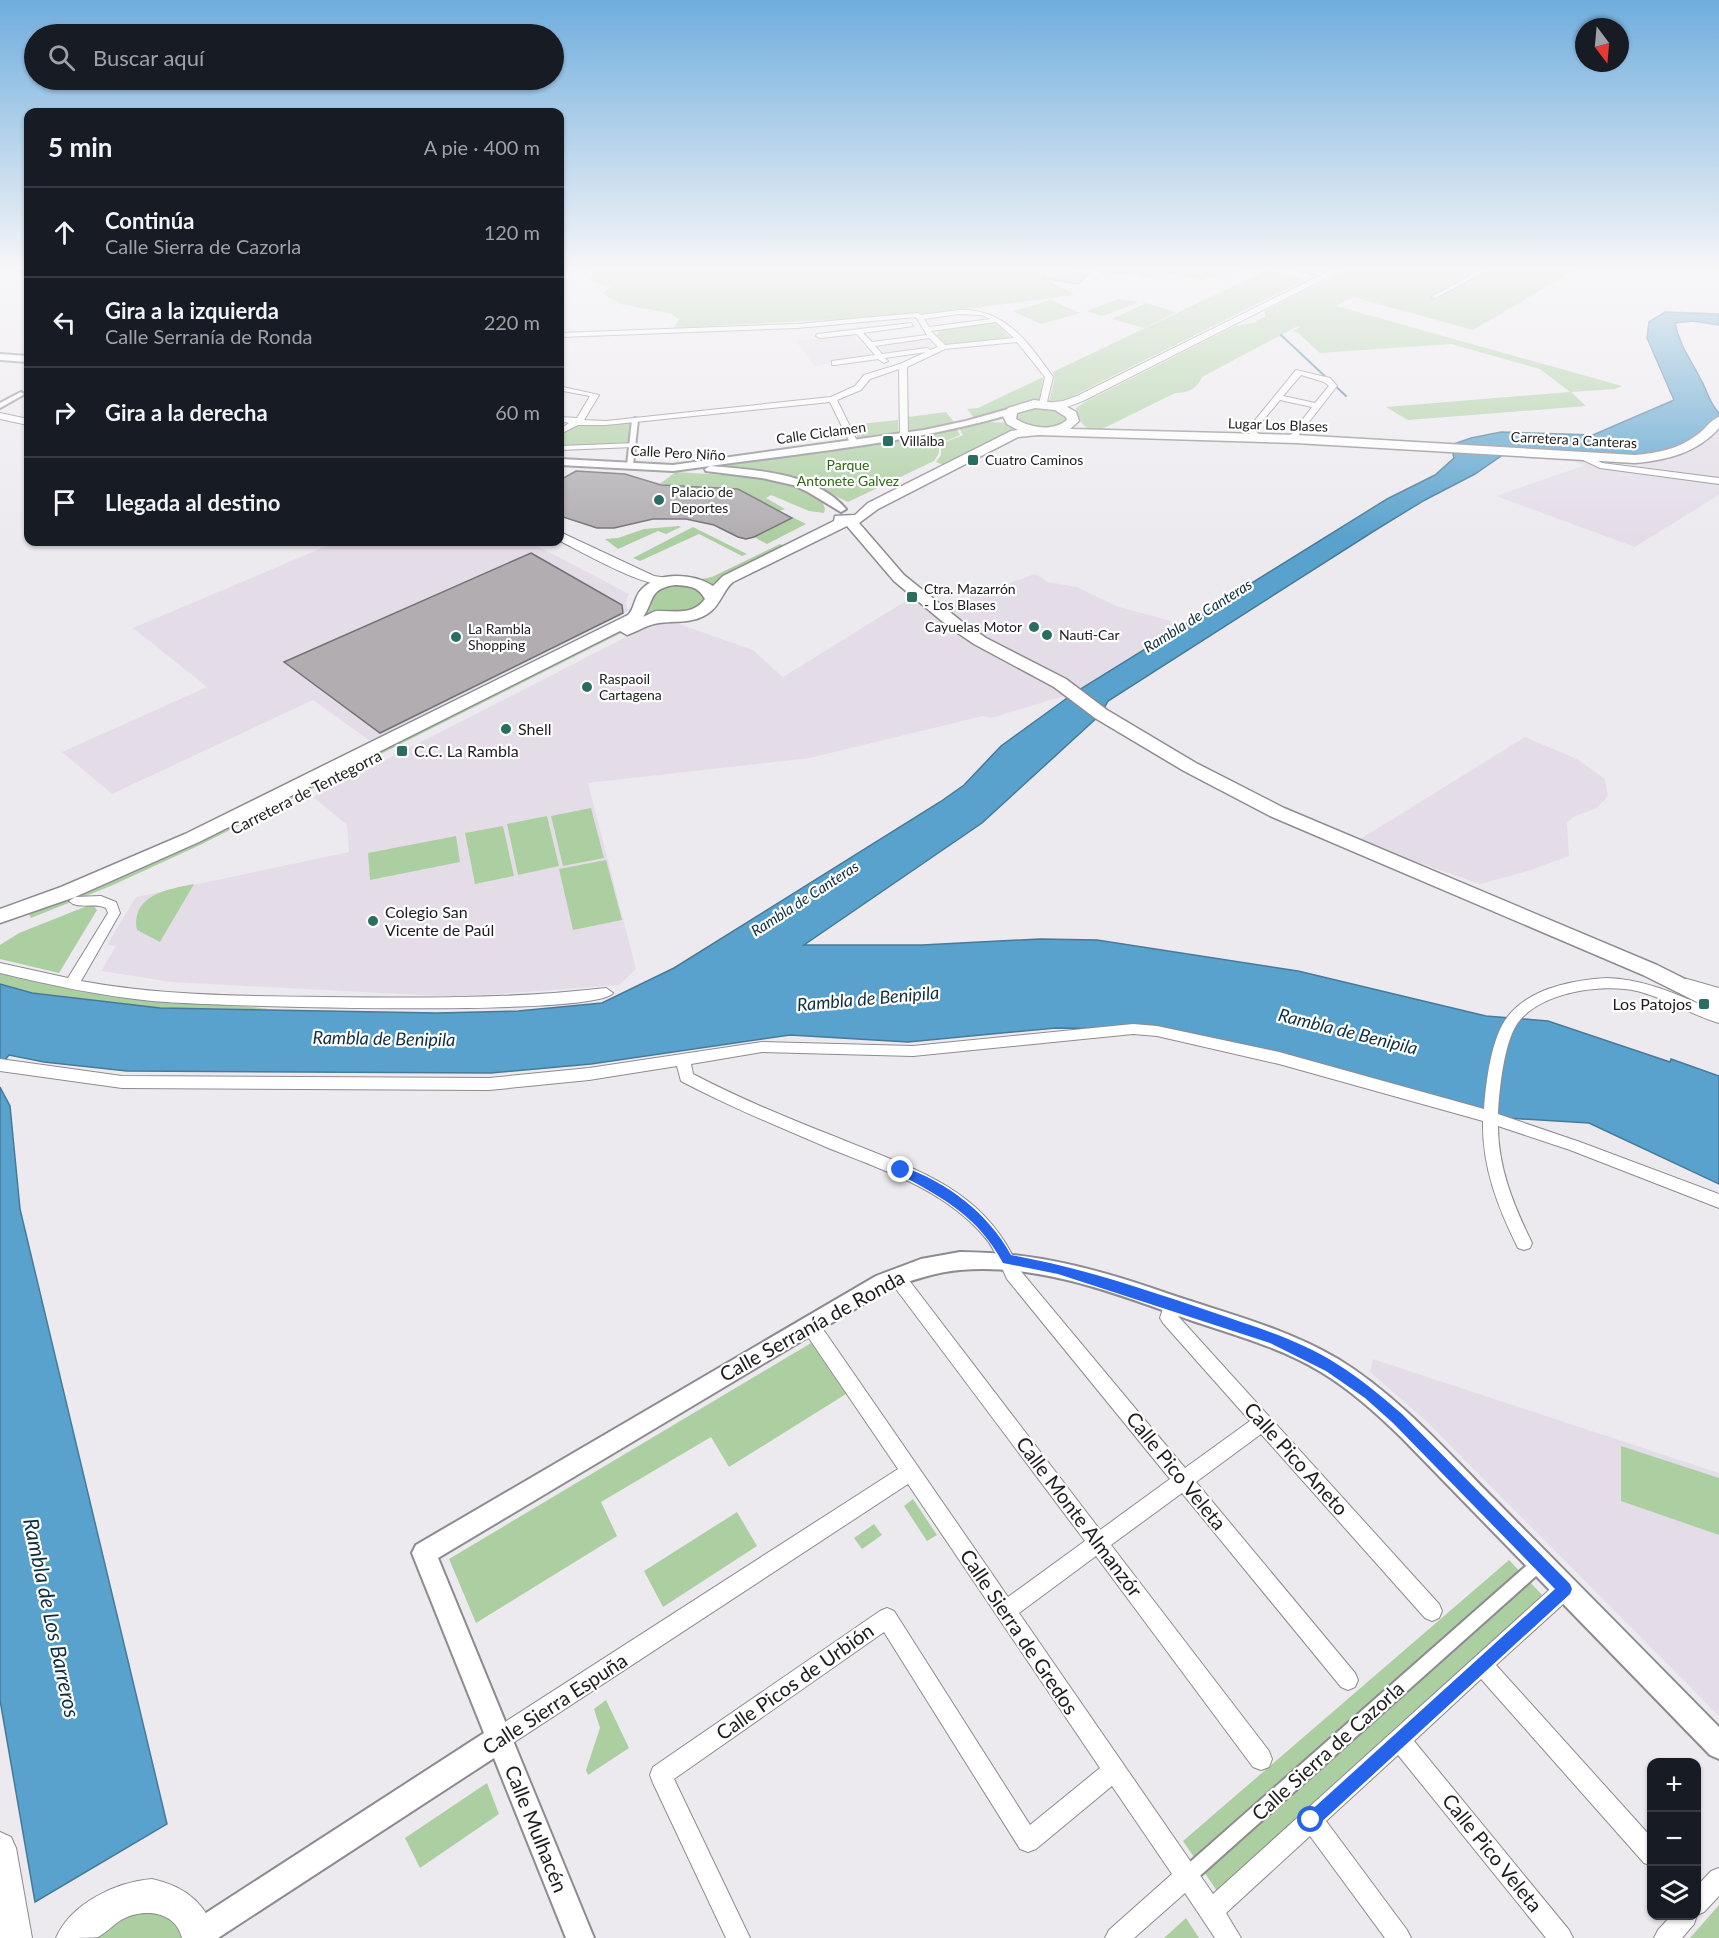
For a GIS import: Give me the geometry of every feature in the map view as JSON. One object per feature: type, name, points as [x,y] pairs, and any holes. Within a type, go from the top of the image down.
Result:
[{"type":"main road","points":[[564,538],[651,580],[669,582],[703,580],[847,513],[862,503],[1006,430],[1013,417],[1025,405],[1065,404],[1164,356]]},
{"type":"main road","points":[[712,598],[718,587],[728,579],[838,524],[847,513],[873,506],[1015,434],[1060,429],[1071,418],[1071,405],[1081,398]]},
{"type":"main road","name":"Lugar Los Blases","points":[[1046,405],[1071,418],[1083,432],[1104,435]]},
{"type":"main road","points":[[0,411],[24,415]]},
{"type":"main road","points":[[0,416],[24,421]]},
{"type":"main road","points":[[1013,417],[1039,431]]},
{"type":"main road","name":"Carretera a Canteras","points":[[1451,449],[1635,459],[1666,456],[1701,440],[1719,421]]},
{"type":"main road","name":"Lugar Los Blases","points":[[1039,431],[1104,435],[1296,439],[1451,449]]},
{"type":"main road","points":[[847,513],[899,578],[955,624],[980,641],[1074,693],[1131,733],[1226,787],[1277,812],[1719,1003]]},
{"type":"main road","points":[[563,546],[636,581],[641,585],[643,599],[652,613],[673,617]]},
{"type":"main road","points":[[685,581],[705,587],[710,591],[712,598]]},
{"type":"main road","name":"Carretera de Tentegorra","points":[[0,916],[68,892],[192,838],[633,618],[640,611],[643,599],[655,587],[669,582]]},
{"type":"main road","name":"Carretera de Tentegorra","points":[[0,932],[200,845],[639,624],[654,619],[700,612],[709,605],[712,598]]},
{"type":"main road","points":[[0,1848],[17,1931]]},
{"type":"main road","points":[[68,1938],[121,1902],[153,1896],[174,1902],[186,1912],[199,1936]]},
{"type":"street","points":[[835,363],[884,356]]},
{"type":"street","points":[[564,420],[574,422],[635,420],[833,399],[858,388],[867,377],[893,370],[924,356]]},
{"type":"street","points":[[1032,356],[1049,376],[1046,405]]},
{"type":"street","points":[[0,357],[24,359]]},
{"type":"street","points":[[880,357],[903,381]]},
{"type":"street","points":[[903,366],[904,436]]},
{"type":"street","points":[[1258,438],[1251,430],[1299,372],[1327,380],[1333,386],[1294,436],[1296,439]]},
{"type":"street","points":[[564,394],[569,390],[595,395],[580,420],[564,429]]},
{"type":"street","points":[[0,406],[21,394]]},
{"type":"street","points":[[1279,398],[1317,406]]},
{"type":"street","points":[[833,399],[854,442]]},
{"type":"street","name":"Calle Ciclamen","points":[[709,466],[1013,417]]},
{"type":"street","points":[[626,466],[633,445],[635,420]]},
{"type":"street","points":[[564,448],[633,445]]},
{"type":"street","points":[[1582,456],[1600,465],[1719,482]]},
{"type":"street","name":"Calle Pero Niño","points":[[564,462],[744,475],[794,482]]},
{"type":"street","name":"Calle Pero Niño","points":[[626,466],[709,466],[765,475],[794,482],[820,492],[847,513]]},
{"type":"street","points":[[72,984],[114,913],[111,905],[101,900],[75,901]]},
{"type":"street","points":[[0,968],[72,984],[175,999],[424,1004],[537,1000],[606,993]]},
{"type":"street","points":[[1524,1244],[1505,1207],[1498,1182],[1489,1128],[1497,1065],[1514,1018],[1537,1001],[1569,988],[1608,982],[1658,978],[1719,993]]},
{"type":"street","points":[[1658,978],[1719,1018]]},
{"type":"street","points":[[0,1065],[122,1082],[456,1084],[523,1082],[683,1061],[762,1047],[913,1051],[1133,1029],[1157,1030],[1279,1058],[1490,1117],[1575,1146],[1719,1201]]},
{"type":"street","name":"Calle Pico Veleta","points":[[683,1061],[686,1077],[720,1095],[901,1170],[946,1194],[968,1209],[987,1227],[1013,1274],[1348,1680]]},
{"type":"street","name":"Calle Serranía de Ronda","points":[[424,1552],[896,1276],[962,1260],[1007,1260],[1058,1269],[1172,1304],[1302,1351],[1356,1384],[1410,1430],[1719,1746]]},
{"type":"street","name":"Calle Monte Almanzór","points":[[896,1276],[1261,1759]]},
{"type":"street","name":"Calle Pico Aneto","points":[[1172,1304],[1169,1318],[1432,1611]]},
{"type":"street","name":"Calle Sierra de Gredos","points":[[810,1325],[1229,1938]]},
{"type":"street","points":[[1005,1611],[1263,1422]]},
{"type":"street","name":"Calle Sierra Espuña","points":[[199,1936],[910,1472]]},
{"type":"street","name":"Calle Mulhacén","points":[[424,1552],[580,1938]]},
{"type":"street","name":"Calle Sierra de Cazorla","points":[[1117,1938],[1540,1563]]},
{"type":"street","points":[[1211,1911],[1565,1589]]},
{"type":"street","name":"Calle Picos de Urbión","points":[[738,1938],[661,1775],[887,1618],[1028,1840],[1114,1770]]},
{"type":"street","points":[[1482,1665],[1647,1849]]},
{"type":"street","name":"Calle Pico Veleta","points":[[1399,1740],[1561,1938]]},
{"type":"street","points":[[1311,1820],[1399,1938]]},
{"type":"street","points":[[1701,1899],[1719,1879]]},
{"type":"street","points":[[1666,1938],[1682,1920]]},
{"type":"shaded area","points":[[807,356],[870,356],[836,361],[815,367]]},
{"type":"shaded area","points":[[1719,422],[1719,495],[1635,547],[1496,496],[1583,466],[1570,459],[1570,456]]},
{"type":"shaded area","name":"La Rambla Shopping","points":[[327,546],[538,546],[629,594],[626,603],[628,611],[370,741],[313,700],[112,794],[62,752],[207,687],[133,628]]},
{"type":"shaded area","points":[[1035,574],[1048,582],[1077,587],[1116,606],[1185,625],[1074,693],[991,718],[983,716],[810,758],[588,783],[636,969],[619,985],[457,997],[171,982],[101,971],[116,946],[107,945],[136,897],[349,852],[347,825],[313,797],[644,628],[659,624],[679,624],[753,650],[783,677],[917,594],[936,609]]},
{"type":"shaded area","points":[[1525,737],[1577,759],[1605,779],[1608,796],[1597,808],[1573,817],[1567,823],[1569,856],[1528,871],[1480,884],[1357,841]]},
{"type":"shaded area","points":[[1373,1359],[1719,1473],[1719,1716],[1424,1419],[1370,1372]]},
{"type":"green space","points":[[1086,356],[1152,356],[1062,401],[1049,402],[1055,378],[1053,372]]},
{"type":"green space","points":[[1175,356],[1241,356],[1202,377],[1198,385],[1192,389],[1175,393],[1096,432],[1080,420],[1076,408]]},
{"type":"green space","points":[[1495,356],[1516,356],[1622,386],[1615,389],[1571,392],[1586,406],[1408,420],[1386,407],[1570,392],[1540,369]]},
{"type":"green space","points":[[1043,377],[1039,401],[1021,403],[975,419],[967,409],[978,408]]},
{"type":"green space","points":[[1021,406],[1065,410],[1070,424],[1027,431],[949,467],[936,462],[941,455],[941,444],[963,435],[958,426],[988,422],[1012,423],[1010,419]]},
{"type":"green space","points":[[946,412],[954,422],[907,432],[908,417]]},
{"type":"green space","points":[[898,420],[898,432],[857,437],[851,425]]},
{"type":"green space","points":[[635,421],[633,445],[564,448],[564,432],[573,426]]},
{"type":"green space","name":"Parque Antonete Galvez","points":[[956,426],[960,435],[939,444],[939,453],[934,461],[848,502],[813,485],[790,478],[709,466],[898,441]]},
{"type":"green space","points":[[676,472],[771,481],[807,492],[825,501],[823,503],[824,513],[809,511],[771,495],[766,498],[785,509],[779,511],[658,485]]},
{"type":"green space","points":[[792,517],[806,524],[767,544],[754,537]]},
{"type":"green space","points":[[681,527],[666,534],[658,531],[618,549],[605,539],[618,538],[644,529]]},
{"type":"green space","points":[[693,527],[747,554],[742,556],[699,534],[640,561],[633,558]]},
{"type":"green space","points":[[780,544],[789,548],[728,579],[709,605],[639,624],[200,845],[113,885],[31,918],[26,909],[68,892],[633,618],[650,589],[712,577]]},
{"type":"green space","points":[[591,808],[604,858],[563,866],[551,816]]},
{"type":"green space","points":[[547,816],[559,866],[518,875],[507,824]]},
{"type":"green space","points":[[503,826],[514,876],[475,884],[465,833]]},
{"type":"green space","points":[[456,836],[460,862],[370,880],[368,853]]},
{"type":"green space","points":[[606,860],[622,920],[573,930],[559,869]]},
{"type":"green space","points":[[194,884],[160,942],[137,930],[137,918],[146,901],[173,888]]},
{"type":"green space","points":[[92,904],[97,910],[59,973],[0,959],[0,945],[19,933]]},
{"type":"green space","points":[[0,968],[110,991],[269,1009],[126,1006],[32,993],[0,984]]},
{"type":"green space","points":[[811,1343],[846,1394],[729,1467],[711,1437],[601,1502],[617,1536],[476,1623],[449,1559]]},
{"type":"green space","points":[[1621,1446],[1719,1478],[1719,1535],[1621,1501]]},
{"type":"green space","points":[[913,1499],[937,1535],[927,1541],[904,1506]]},
{"type":"green space","points":[[737,1512],[757,1546],[663,1607],[644,1571]]},
{"type":"green space","points":[[874,1524],[882,1535],[862,1549],[854,1538]]},
{"type":"green space","points":[[1509,1560],[1545,1598],[1217,1891],[1183,1841]]},
{"type":"green space","points":[[606,1700],[629,1748],[588,1775],[586,1770],[600,1728],[594,1709]]},
{"type":"green space","points":[[487,1783],[499,1814],[420,1868],[405,1838]]},
{"type":"green space","points":[[139,1897],[199,1938],[73,1938],[81,1930]]},
{"type":"green space","points":[[1719,1905],[1719,1938],[1690,1938]]},
{"type":"green space","points":[[1186,1918],[1199,1938],[1164,1938]]},
{"type":"water","points":[[1655,356],[1688,356],[1719,413],[1719,421],[1708,433],[1658,457],[1507,452],[1475,474],[1423,501],[1374,531],[1108,701],[1101,714],[982,823],[804,945],[922,945],[1040,939],[1097,940],[1298,971],[1486,1016],[1548,1021],[1719,1076],[1719,1184],[1589,1123],[1490,1117],[1279,1058],[1133,1029],[1056,1028],[908,1042],[790,1035],[591,1064],[491,1073],[127,1071],[44,1062],[9,1055],[0,1066],[0,984],[32,993],[160,1008],[437,1013],[518,1011],[602,1003],[674,968],[940,802],[964,785],[1001,746],[1074,693],[1387,499],[1435,475],[1454,458],[1451,445],[1501,432],[1593,435],[1674,400]]},
{"type":"water","name":"Rambla de Los Barreros","points":[[0,1087],[10,1106],[20,1209],[167,1824],[35,1902],[0,1700]]},
{"type":"building","name":"Palacio de Deportes","points":[[576,471],[625,474],[661,485],[738,489],[792,518],[746,539],[714,525],[686,519],[653,519],[614,528],[597,528],[564,517],[564,478]]},
{"type":"building","name":"La Rambla Shopping","points":[[531,553],[622,605],[623,613],[380,733],[284,662]]},
{"type":"waterway","points":[[1304,356],[1346,396]]},
{"type":"place","name":"Villalba","points":[[888,441]]},
{"type":"place","name":"Cuatro Caminos","points":[[973,460]]},
{"type":"place","name":"Palacio de Deportes","points":[[659,500]]},
{"type":"place","name":"Ctra. Mazarrón - Los Blases","points":[[912,597]]},
{"type":"place","name":"Cayuelas Motor","points":[[1034,627]]},
{"type":"place","name":"Nauti-Car","points":[[1047,635]]},
{"type":"place","name":"La Rambla Shopping","points":[[456,637]]},
{"type":"place","name":"Raspaoil Cartagena","points":[[587,687]]},
{"type":"place","name":"Shell","points":[[506,729]]},
{"type":"place","name":"C.C. La Rambla","points":[[402,751]]},
{"type":"place","name":"Colegio San Vicente de Paúl","points":[[373,921]]},
{"type":"place","name":"Los Patojos","points":[[1704,1004]]},
{"type":"route","points":[[901,1170],[946,1194],[968,1209],[996,1238],[1007,1260],[1032,1262],[1172,1304],[1274,1339],[1317,1358],[1369,1394],[1410,1430],[1565,1589],[1311,1820]]},
{"type":"water label","name":"Rambla de Canteras","points":[[1198,616]]},
{"type":"water label","name":"Rambla de Canteras","points":[[805,899]]},
{"type":"water label","name":"Rambla de Benipila","points":[[868,999]]},
{"type":"water label","name":"Rambla de Benipila","points":[[1348,1032]]},
{"type":"water label","name":"Rambla de Benipila","points":[[384,1039]]}]
